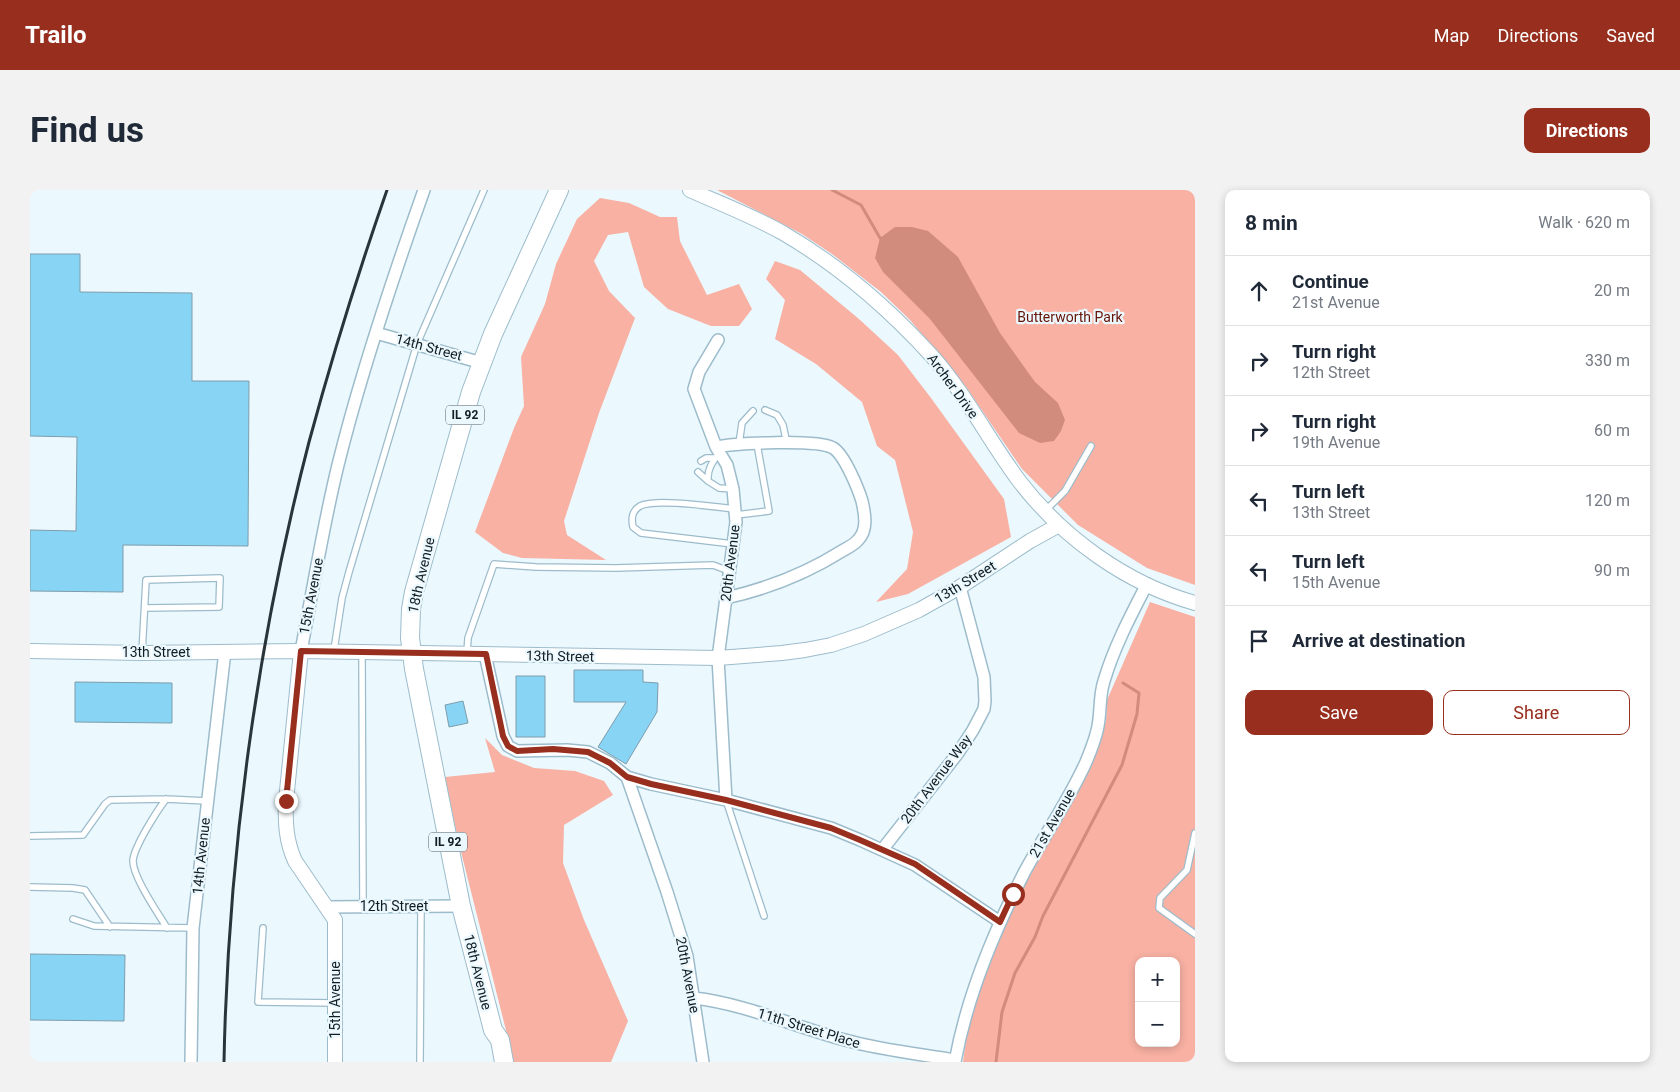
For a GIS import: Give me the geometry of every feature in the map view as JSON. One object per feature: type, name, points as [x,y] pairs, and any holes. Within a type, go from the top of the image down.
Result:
[{"type":"main road","name":"18th Avenue","points":[[504,1062],[500,1040],[493,1030],[461,906],[414,669],[410,638],[411,609],[416,584],[471,392],[559,190]]},
{"type":"main road","name":"IL 92","points":[[493,1030],[493,1062]]},
{"type":"street","name":"15th Avenue","points":[[335,1062],[335,920],[294,861],[285,826],[301,651],[325,519],[338,464],[376,333],[424,190]]},
{"type":"street","name":"Archer Drive","points":[[690,190],[781,232],[822,258],[870,295],[933,357],[1021,483],[1059,525],[1084,546],[1129,575],[1146,584],[1195,603]]},
{"type":"street","name":"14th Street","points":[[376,333],[482,363]]},
{"type":"street","name":"20th Avenue","points":[[718,340],[699,372],[694,389],[717,452],[727,466],[733,489],[735,512],[733,544],[718,658],[726,800]]},
{"type":"street","points":[[717,452],[739,444],[823,444],[834,448],[856,486],[865,513],[863,533],[858,541],[821,564],[755,592],[726,598]]},
{"type":"street","name":"13th Street","points":[[30,652],[301,651],[718,658],[782,653],[831,645],[890,623],[960,587],[1030,541],[1059,525]]},
{"type":"street","name":"21st Avenue","points":[[955,1061],[966,1013],[1000,922],[1026,870],[1060,812],[1093,746],[1098,728],[1103,683],[1126,626],[1146,584]]},
{"type":"street","name":"20th Avenue Way","points":[[882,850],[958,754],[984,708],[986,690],[984,677],[960,587]]},
{"type":"street","name":"14th Avenue","points":[[191,1062],[193,928],[224,652]]},
{"type":"street","points":[[486,654],[503,736],[508,746],[512,749],[588,752],[610,763],[627,777],[726,800],[831,828],[915,864],[1000,922]]},
{"type":"street","name":"20th Avenue","points":[[627,777],[687,956],[703,1062]]},
{"type":"street","name":"12th Street","points":[[327,907],[461,906]]},
{"type":"street","name":"11th Street Place","points":[[694,998],[771,1016],[846,1041],[955,1061]]},
{"type":"lane","points":[[334,652],[342,598],[349,572],[417,344],[484,190]]},
{"type":"lane","points":[[765,410],[778,415],[784,425],[787,444]]},
{"type":"lane","points":[[739,444],[742,423],[753,411]]},
{"type":"lane","points":[[733,544],[641,533],[633,527],[632,522],[635,511],[640,507],[650,504],[666,503],[735,512],[770,511],[757,444]]},
{"type":"lane","points":[[1045,511],[1065,491],[1090,446]]},
{"type":"lane","points":[[701,462],[717,452]]},
{"type":"lane","points":[[708,482],[708,473],[717,452]]},
{"type":"lane","points":[[698,472],[708,482],[719,488],[733,489]]},
{"type":"lane","points":[[466,653],[468,638],[494,564],[536,567],[616,568],[713,565],[729,571]]},
{"type":"lane","points":[[142,653],[146,580],[220,578],[219,607],[145,608]]},
{"type":"lane","points":[[362,652],[363,907]]},
{"type":"lane","points":[[30,836],[83,835],[105,804],[110,800],[166,798],[207,801]]},
{"type":"lane","points":[[166,798],[158,809],[133,860],[143,887],[167,928]]},
{"type":"lane","points":[[726,800],[764,916]]},
{"type":"lane","points":[[1195,833],[1187,870],[1160,898],[1158,903],[1158,908],[1195,934]]},
{"type":"lane","points":[[30,888],[72,888],[85,890],[110,927]]},
{"type":"lane","points":[[420,1062],[421,906]]},
{"type":"lane","points":[[73,919],[94,926],[193,928]]},
{"type":"lane","points":[[263,928],[258,1002],[335,1003]]},
{"type":"green space","name":"Butterworth Park","points":[[717,190],[1195,190],[1195,585],[1147,568],[1078,525],[1022,469],[966,387],[910,320],[881,292],[832,254],[802,234]]},
{"type":"green space","points":[[600,198],[629,203],[660,217],[677,217],[680,241],[707,295],[739,284],[752,309],[739,326],[711,326],[668,309],[644,287],[628,232],[608,235],[594,261],[609,291],[635,318],[599,413],[564,521],[567,535],[606,560],[522,558],[503,553],[475,532],[524,406],[521,357],[545,304],[556,264],[577,219]]},
{"type":"green space","points":[[775,261],[800,270],[859,319],[898,355],[1004,499],[1011,537],[908,594],[876,602],[907,569],[913,532],[895,460],[877,446],[862,402],[816,364],[775,339],[785,300],[766,279]]},
{"type":"green space","points":[[1150,602],[1195,617],[1195,1062],[963,1062],[967,1032],[977,997],[1001,935],[1027,878],[1099,741],[1106,721],[1107,700]]},
{"type":"green space","points":[[485,738],[502,755],[534,768],[575,771],[604,781],[613,795],[564,825],[563,863],[584,920],[628,1021],[611,1062],[514,1062],[458,840],[445,777],[495,772]]},
{"type":"shaded area","points":[[895,227],[912,227],[928,231],[958,257],[1000,333],[1035,382],[1058,403],[1065,420],[1061,431],[1054,441],[1040,443],[1019,433],[930,319],[883,272],[875,258],[880,238]]},
{"type":"building","points":[[30,254],[80,254],[80,292],[192,293],[192,381],[249,381],[248,546],[123,545],[123,592],[30,591],[30,530],[76,531],[77,437],[30,436]]},
{"type":"building","points":[[574,670],[643,670],[643,682],[658,683],[657,712],[626,764],[598,747],[626,702],[574,702]]},
{"type":"building","points":[[516,676],[545,676],[545,737],[516,737]]},
{"type":"building","points":[[75,682],[172,683],[172,723],[75,722]]},
{"type":"building","points":[[463,701],[468,723],[449,727],[445,705]]},
{"type":"building","points":[[30,954],[125,955],[124,1021],[30,1020]]},
{"type":"waterway","points":[[832,190],[861,205],[880,238]]},
{"type":"waterway","points":[[996,1062],[1002,1012],[1015,973],[1122,765],[1137,714],[1139,693],[1123,683]]},
{"type":"railway","points":[[224,1062],[227,984],[239,828],[248,750],[274,594],[309,442],[346,315],[387,190]]},
{"type":"route","points":[[286,801],[301,651],[486,654],[503,736],[505,742],[512,749],[517,751],[553,749],[588,752],[610,763],[627,777],[726,800],[831,828],[915,864],[1000,922],[1013,894]]}]
